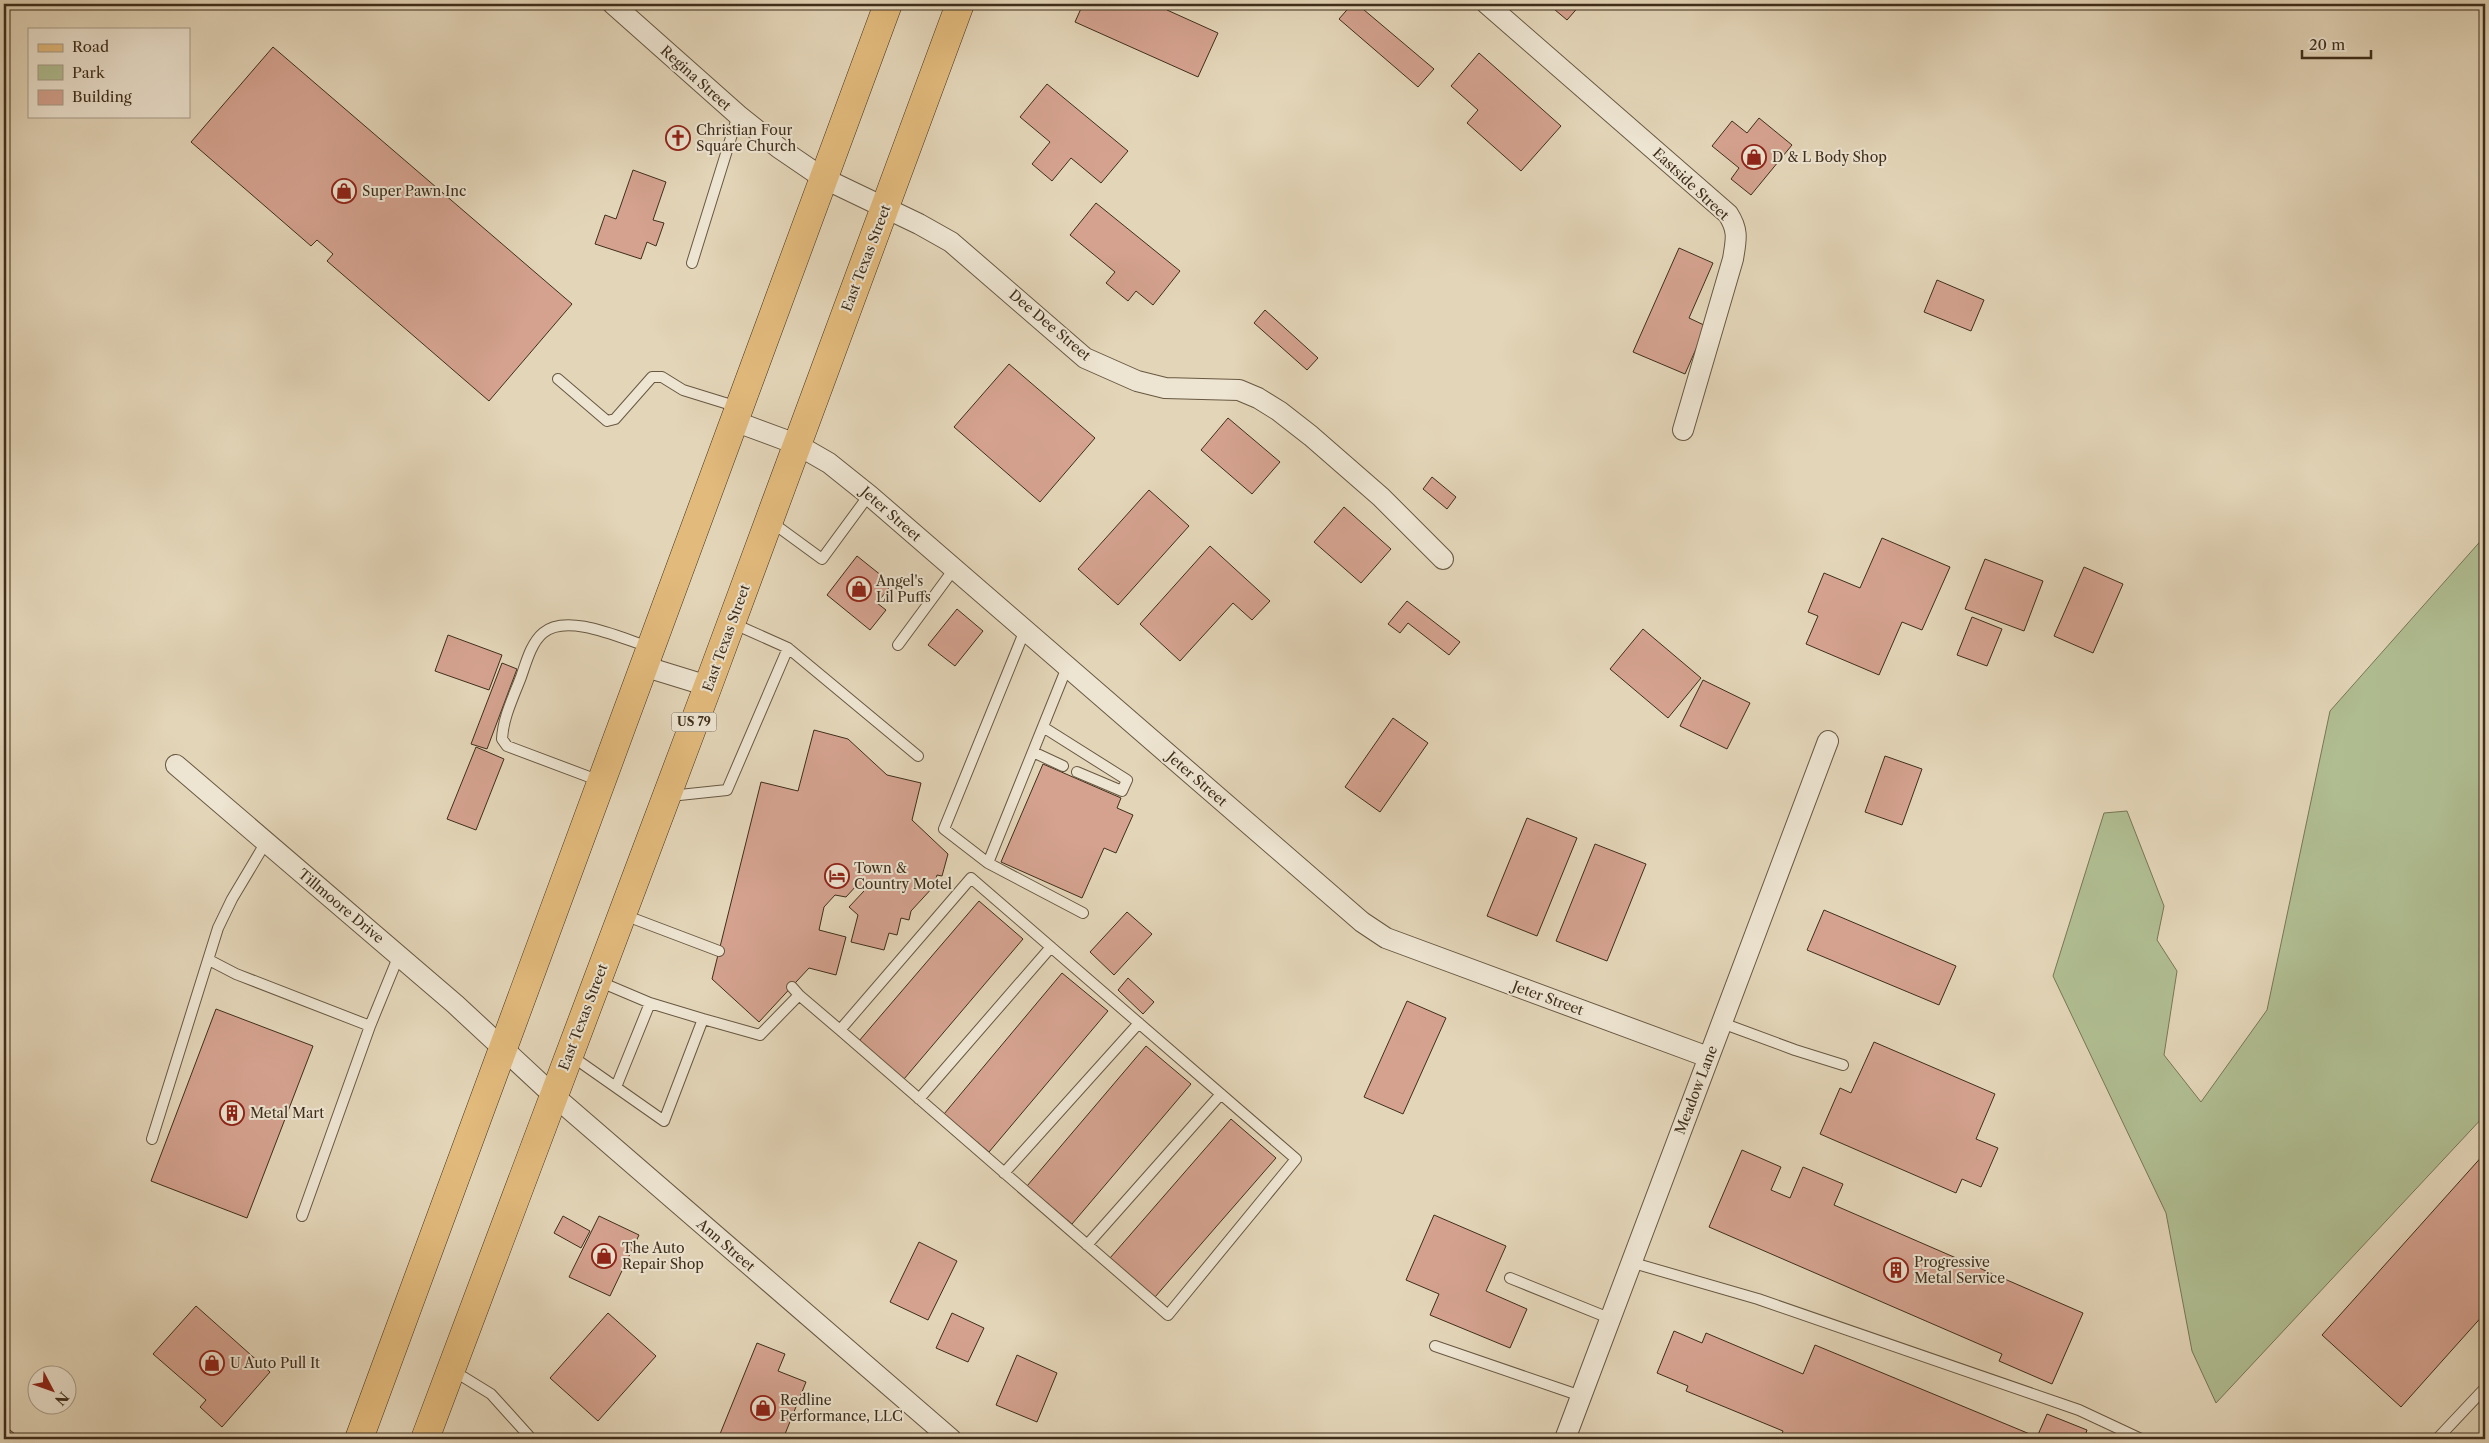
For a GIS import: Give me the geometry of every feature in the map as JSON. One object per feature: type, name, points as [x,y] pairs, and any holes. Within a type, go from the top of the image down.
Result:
[{"type":"main road","points":[[359,1439],[888,4]]},
{"type":"main road","name":"East Texas Street","points":[[425,1439],[708,686],[960,4]]},
{"type":"street","name":"Regina Street","points":[[613,4],[738,115],[779,148],[823,178],[885,208]]},
{"type":"street","name":"Eastside Street","points":[[1487,4],[1728,214],[1735,225],[1736,236],[1733,259],[1683,430]]},
{"type":"street","name":"Dee Dee Street","points":[[885,208],[951,242],[1085,358],[1112,372],[1165,388],[1240,390],[1279,411],[1381,497],[1443,558]]},
{"type":"street","name":"Jeter Street","points":[[736,414],[829,463],[869,495],[1362,922],[1386,938],[1708,1057]]},
{"type":"street","points":[[646,657],[708,686]]},
{"type":"street","name":"Meadow Lane","points":[[1565,1439],[1630,1262],[1828,741]]},
{"type":"street","name":"Tillmoore Drive","points":[[176,765],[399,955],[503,1048]]},
{"type":"street","name":"Ann Street","points":[[503,1048],[553,1095],[952,1439]]},
{"type":"lane","points":[[692,263],[738,115]]},
{"type":"lane","points":[[558,379],[607,421],[615,419],[652,377],[662,377],[683,390],[736,414]]},
{"type":"lane","points":[[769,520],[822,559],[869,495]]},
{"type":"lane","points":[[898,645],[954,569]]},
{"type":"lane","points":[[731,622],[788,648],[918,756]]},
{"type":"lane","points":[[600,781],[507,746],[502,739],[502,725],[533,646],[542,633],[554,626],[571,625],[592,628],[646,657]]},
{"type":"lane","points":[[1025,630],[944,829],[988,863],[1083,913]]},
{"type":"lane","points":[[666,796],[727,790],[788,648]]},
{"type":"lane","points":[[988,863],[1068,667]]},
{"type":"lane","points":[[1043,727],[1127,780],[1122,791],[1077,772]]},
{"type":"lane","points":[[1033,752],[1063,766]]},
{"type":"lane","points":[[152,1139],[218,928],[232,899],[266,842]]},
{"type":"lane","points":[[597,980],[650,1003],[703,1020],[760,1035],[796,991],[840,1030],[1087,1246],[1168,1315],[1296,1159],[971,878],[840,1030]]},
{"type":"lane","points":[[622,914],[719,951]]},
{"type":"lane","points":[[919,1099],[1051,948]]},
{"type":"lane","points":[[302,1216],[370,1026],[399,955]]},
{"type":"lane","points":[[209,960],[236,974],[370,1026]]},
{"type":"lane","points":[[616,1087],[650,1003]]},
{"type":"lane","points":[[569,1054],[664,1120],[703,1020]]},
{"type":"lane","points":[[1004,1173],[1139,1023]]},
{"type":"lane","points":[[1722,1023],[1795,1050],[1843,1065]]},
{"type":"lane","points":[[1087,1246],[1221,1094]]},
{"type":"lane","points":[[1630,1262],[1758,1299],[2051,1400],[2079,1410],[2141,1439]]},
{"type":"lane","points":[[1510,1278],[1609,1318]]},
{"type":"lane","points":[[1435,1346],[1581,1396]]},
{"type":"lane","points":[[451,1369],[491,1394],[528,1436],[528,1439]]},
{"type":"lane","points":[[2437,1439],[2485,1388]]},
{"type":"green space","points":[[2485,536],[2485,1115],[2216,1403],[2192,1351],[2166,1213],[2053,976],[2104,813],[2127,811],[2164,906],[2157,940],[2177,971],[2164,1055],[2201,1102],[2267,1010],[2330,711]]},
{"type":"building","points":[[1083,4],[1170,4],[1167,10],[1218,33],[1198,77],[1075,22]]},
{"type":"building","points":[[1352,4],[1357,4],[1434,69],[1418,87],[1339,19]]},
{"type":"building","points":[[1548,4],[1581,4],[1567,20]]},
{"type":"building","name":"Super Pawn Inc","points":[[273,47],[572,304],[489,401],[327,261],[333,254],[317,240],[311,246],[191,142]]},
{"type":"building","points":[[1479,53],[1561,126],[1521,171],[1467,123],[1478,110],[1451,86]]},
{"type":"building","points":[[1047,84],[1128,151],[1101,183],[1071,158],[1052,181],[1032,164],[1050,142],[1020,117]]},
{"type":"building","name":"D & L Body Shop","points":[[1759,118],[1792,145],[1751,195],[1731,179],[1739,168],[1712,146],[1732,121],[1747,133]]},
{"type":"building","points":[[633,170],[666,182],[653,220],[664,223],[656,246],[647,242],[641,259],[595,244],[605,215],[616,219]]},
{"type":"building","points":[[1096,203],[1180,271],[1153,305],[1136,291],[1128,301],[1106,283],[1115,272],[1070,235]]},
{"type":"building","points":[[1679,248],[1713,263],[1689,318],[1706,326],[1685,374],[1633,352]]},
{"type":"building","points":[[1937,280],[1984,300],[1971,331],[1924,312]]},
{"type":"building","points":[[1265,310],[1318,358],[1307,370],[1254,323]]},
{"type":"building","points":[[1009,364],[1095,438],[1040,502],[954,427]]},
{"type":"building","points":[[1228,418],[1280,462],[1252,494],[1201,450]]},
{"type":"building","points":[[1432,477],[1456,497],[1447,509],[1423,489]]},
{"type":"building","points":[[1149,490],[1189,526],[1118,605],[1078,569]]},
{"type":"building","points":[[1344,507],[1391,549],[1361,583],[1314,542]]},
{"type":"building","points":[[1882,538],[1950,567],[1922,630],[1902,622],[1879,675],[1806,644],[1818,616],[1808,612],[1824,573],[1860,588]]},
{"type":"building","points":[[1210,546],[1270,601],[1252,620],[1233,603],[1180,661],[1140,624]]},
{"type":"building","name":"Angel's Lil Puffs","points":[[857,556],[892,584],[877,603],[886,610],[870,630],[827,595]]},
{"type":"building","points":[[1985,559],[2043,581],[2024,631],[1965,609]]},
{"type":"building","points":[[2084,567],[2123,584],[2093,653],[2054,636]]},
{"type":"building","points":[[1407,601],[1460,642],[1449,655],[1408,623],[1400,633],[1388,624]]},
{"type":"building","points":[[957,609],[983,631],[955,666],[928,645]]},
{"type":"building","points":[[1972,617],[2002,629],[1987,666],[1957,655]]},
{"type":"building","points":[[1643,629],[1701,678],[1668,718],[1610,669]]},
{"type":"building","points":[[448,635],[502,655],[489,690],[435,671]]},
{"type":"building","points":[[502,663],[517,669],[487,749],[471,744]]},
{"type":"building","points":[[1703,680],[1750,703],[1727,749],[1680,726]]},
{"type":"building","points":[[1393,718],[1428,743],[1380,812],[1345,787]]},
{"type":"building","name":"Town & Country Motel","points":[[814,730],[848,739],[887,775],[921,783],[912,820],[948,854],[942,876],[937,875],[934,886],[911,911],[909,920],[901,918],[897,935],[889,933],[884,950],[851,942],[858,915],[849,907],[864,891],[857,885],[846,897],[835,895],[824,907],[819,930],[846,937],[836,975],[809,968],[759,1022],[712,979],[761,782],[798,791]]},
{"type":"building","points":[[476,747],[504,759],[476,830],[447,819]]},
{"type":"building","points":[[1885,756],[1922,769],[1902,825],[1865,812]]},
{"type":"building","points":[[1043,764],[1121,798],[1117,808],[1133,815],[1116,853],[1104,848],[1082,898],[1001,862]]},
{"type":"building","points":[[1527,818],[1577,838],[1537,936],[1487,916]]},
{"type":"building","points":[[1595,844],[1646,864],[1607,961],[1556,941]]},
{"type":"building","points":[[979,901],[1023,939],[904,1079],[859,1041]]},
{"type":"building","points":[[1824,910],[1956,966],[1939,1005],[1807,950]]},
{"type":"building","points":[[1127,912],[1152,934],[1114,975],[1090,952]]},
{"type":"building","points":[[1062,973],[1108,1011],[989,1152],[944,1114]]},
{"type":"building","points":[[1128,978],[1154,1002],[1143,1014],[1118,990]]},
{"type":"building","points":[[1407,1001],[1446,1018],[1403,1114],[1364,1097]]},
{"type":"building","name":"Metal Mart","points":[[216,1009],[313,1046],[247,1218],[151,1181]]},
{"type":"building","points":[[1874,1042],[1995,1094],[1976,1139],[1998,1148],[1981,1187],[1962,1179],[1956,1193],[1820,1134],[1840,1088],[1851,1093]]},
{"type":"building","points":[[1146,1046],[1191,1084],[1072,1224],[1027,1186]]},
{"type":"building","points":[[1231,1119],[1276,1158],[1155,1297],[1110,1258]]},
{"type":"building","name":"Progressive Metal Service","points":[[1742,1150],[1781,1167],[1771,1190],[1790,1198],[1803,1167],[1843,1184],[1834,1205],[2083,1313],[2052,1384],[1999,1361],[2002,1354],[1709,1227]]},
{"type":"building","points":[[2485,1153],[2485,1313],[2401,1407],[2322,1335]]},
{"type":"building","points":[[1434,1215],[1506,1246],[1486,1291],[1527,1309],[1510,1348],[1430,1315],[1439,1294],[1406,1280]]},
{"type":"building","points":[[563,1216],[590,1231],[581,1248],[554,1233]]},
{"type":"building","name":"The Auto Repair Shop","points":[[599,1216],[639,1235],[610,1296],[569,1277]]},
{"type":"building","points":[[919,1242],[957,1261],[928,1320],[890,1302]]},
{"type":"building","name":"U Auto Pull It","points":[[196,1306],[270,1372],[222,1427],[200,1407],[206,1400],[153,1354]]},
{"type":"building","points":[[608,1313],[656,1356],[598,1421],[550,1378]]},
{"type":"building","points":[[952,1313],[984,1328],[968,1362],[936,1348]]},
{"type":"building","points":[[1674,1331],[1702,1343],[1706,1333],[1803,1374],[1815,1345],[2037,1437],[2047,1414],[2087,1430],[2084,1439],[1780,1439],[1783,1431],[1686,1391],[1688,1386],[1657,1373]]},
{"type":"building","name":"Redline Performance, LLC","points":[[757,1343],[785,1354],[778,1371],[806,1382],[783,1439],[733,1439],[720,1434]]},
{"type":"building","points":[[1017,1355],[1057,1373],[1037,1422],[996,1405]]},
{"type":"building","points":[[10,1430],[21,1439],[4,1439]]},
{"type":"place","name":"Christian Four Square Church","points":[[678,138]]},
{"type":"place","name":"D & L Body Shop","points":[[1754,157]]},
{"type":"place","name":"Super Pawn Inc","points":[[344,191]]},
{"type":"place","name":"Angel's Lil Puffs","points":[[859,589]]},
{"type":"place","name":"Town & Country Motel","points":[[837,876]]},
{"type":"place","name":"Metal Mart","points":[[232,1113]]},
{"type":"place","name":"The Auto Repair Shop","points":[[604,1256]]},
{"type":"place","name":"Progressive Metal Service","points":[[1896,1270]]},
{"type":"place","name":"U Auto Pull It","points":[[212,1363]]},
{"type":"place","name":"Redline Performance, LLC","points":[[763,1408]]}]
